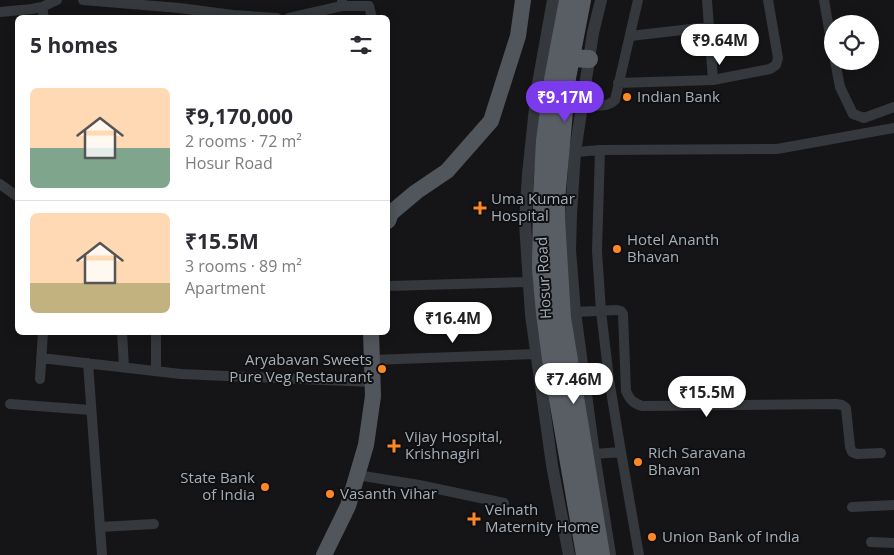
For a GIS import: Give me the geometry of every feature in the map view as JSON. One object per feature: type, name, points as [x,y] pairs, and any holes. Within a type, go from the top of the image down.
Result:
[{"type":"highway","name":"Hosur Road","points":[[568,0],[553,80],[545,141],[541,260],[549,350],[573,438],[601,555]]},
{"type":"highway","name":"Hosur Road","points":[[582,0],[567,78],[556,219],[562,318],[585,555]]},
{"type":"highway","points":[[571,58],[589,59]]},
{"type":"main road","points":[[390,216],[416,192],[447,171],[491,121],[518,36],[523,0]]},
{"type":"main road","points":[[324,555],[348,506],[366,445],[373,396],[371,335]]},
{"type":"street","points":[[1,12],[37,8],[57,0]]},
{"type":"street","points":[[83,0],[179,8],[233,15]]},
{"type":"street","points":[[553,0],[536,89],[528,165],[525,223],[528,282],[536,354],[552,465],[569,555]]},
{"type":"street","points":[[601,0],[593,33],[575,152],[570,250],[594,454],[610,555]]},
{"type":"street","points":[[582,104],[606,106],[615,100],[638,0]]},
{"type":"street","points":[[707,0],[713,80]]},
{"type":"street","points":[[618,83],[713,80],[770,69],[776,65],[778,58],[768,0]]},
{"type":"street","points":[[824,0],[827,15]]},
{"type":"street","points":[[300,15],[342,3],[369,6],[371,15]]},
{"type":"street","points":[[37,8],[42,15]]},
{"type":"street","points":[[630,36],[709,27]]},
{"type":"street","points":[[837,70],[840,87],[853,114],[864,118],[894,107]]},
{"type":"street","points":[[575,152],[600,150],[777,150],[894,128]]},
{"type":"street","points":[[600,150],[597,250],[601,311],[621,452],[639,555]]},
{"type":"street","points":[[0,184],[15,196]]},
{"type":"street","points":[[390,286],[528,282]]},
{"type":"street","points":[[576,312],[621,311],[623,314],[626,391],[630,400],[635,404],[642,406],[842,405],[846,408],[852,452],[857,454],[881,453]]},
{"type":"street","points":[[40,379],[43,335]]},
{"type":"street","points":[[122,335],[124,367]]},
{"type":"street","points":[[156,335],[156,371]]},
{"type":"street","points":[[372,360],[536,354]]},
{"type":"street","points":[[41,358],[201,375],[372,382]]},
{"type":"street","points":[[88,363],[102,555]]},
{"type":"street","points":[[10,404],[91,410]]},
{"type":"street","points":[[594,454],[621,452]]},
{"type":"street","points":[[357,475],[419,485],[504,503]]},
{"type":"street","points":[[852,507],[894,505]]},
{"type":"street","points":[[100,528],[154,524]]},
{"type":"street","points":[[871,542],[894,543]]},
{"type":"place","name":"Indian Bank","points":[[627,97]]},
{"type":"place","name":"Uma Kumar Hospital","points":[[480,208]]},
{"type":"place","name":"Hotel Ananth Bhavan","points":[[617,249]]},
{"type":"place","name":"Aryabavan Sweets Pure Veg Restaurant","points":[[382,369]]},
{"type":"place","name":"Vijay Hospital, Krishnagiri","points":[[394,446]]},
{"type":"place","name":"Rich Saravana Bhavan","points":[[638,462]]},
{"type":"place","name":"State Bank of India","points":[[265,487]]},
{"type":"place","name":"Vasanth Vihar","points":[[330,494]]},
{"type":"place","name":"Velnath Maternity Home","points":[[474,519]]},
{"type":"place","name":"Union Bank of India","points":[[652,537]]}]
